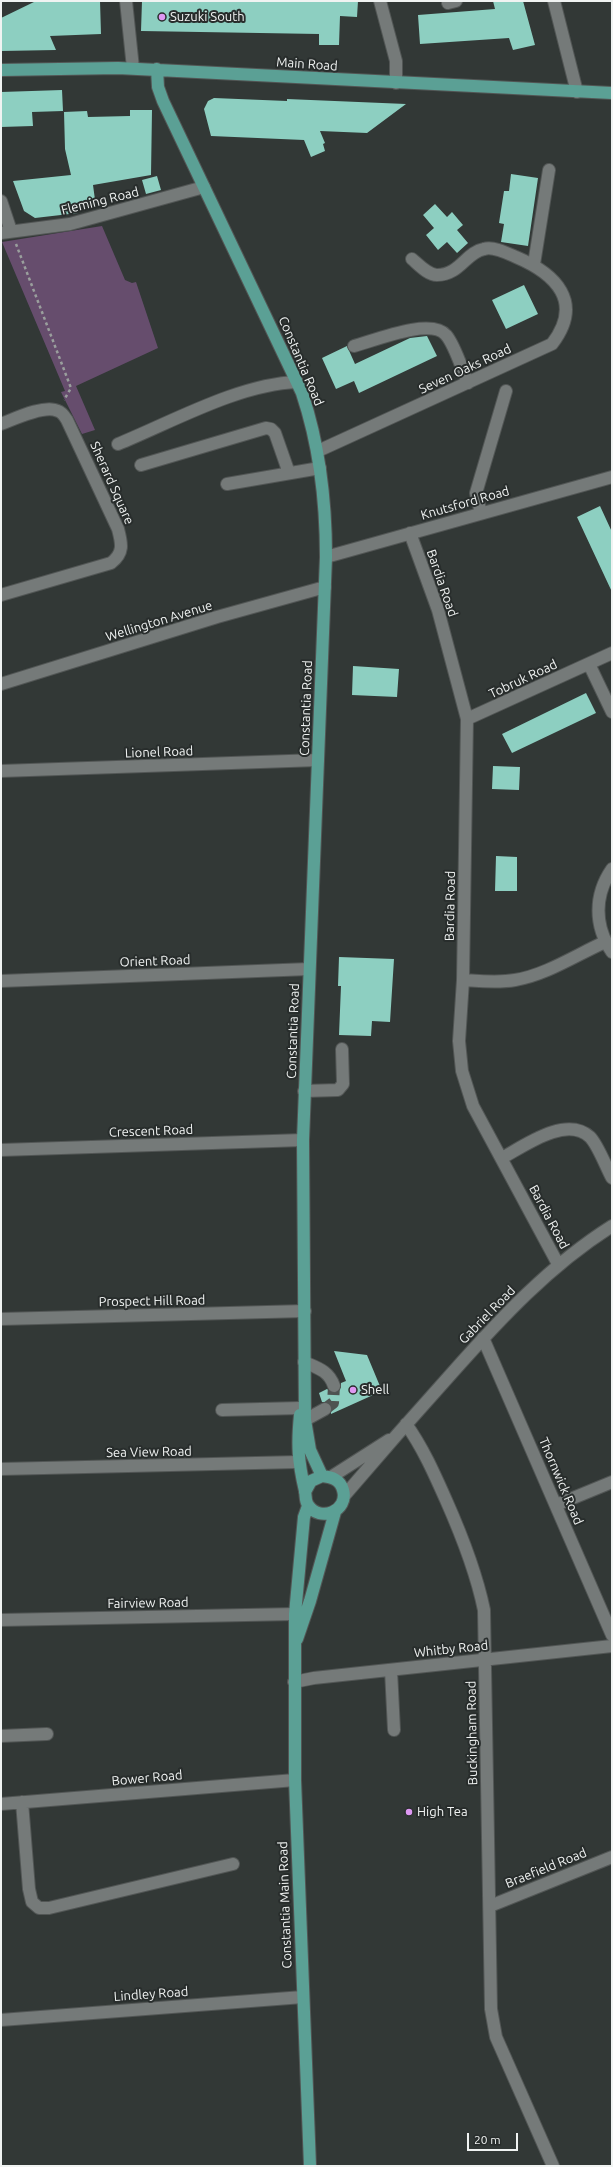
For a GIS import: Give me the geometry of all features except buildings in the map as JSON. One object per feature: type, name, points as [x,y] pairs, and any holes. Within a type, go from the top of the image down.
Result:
[{"type":"main road","name":"Main Road","points":[[1,70],[133,68],[396,83],[612,93]]},
{"type":"main road","name":"Constantia Road","points":[[157,69],[158,87],[163,101],[297,382],[309,413],[318,451],[325,503],[325,587],[303,1140],[305,1420],[310,1450],[327,1477]]},
{"type":"main road","name":"Constantia Road","points":[[304,1382],[300,1408],[298,1462],[305,1492]]},
{"type":"main road","points":[[327,1477],[340,1485],[344,1496],[339,1508],[334,1512],[329,1514],[318,1513],[308,1506],[305,1492],[311,1481],[327,1477]]},
{"type":"main road","name":"Constantia Main Road","points":[[308,1506],[304,1517],[295,1614],[294,1682],[295,1780],[310,2166]]},
{"type":"main road","name":"Constantia Main Road","points":[[295,1643],[310,1601],[334,1512]]},
{"type":"street","points":[[126,1],[133,68]]},
{"type":"street","points":[[380,1],[396,61],[396,83]]},
{"type":"street","points":[[554,1],[577,92]]},
{"type":"street","points":[[534,264],[549,170]]},
{"type":"street","name":"Fleming Road","points":[[6,232],[70,224],[204,187]]},
{"type":"street","points":[[1,200],[6,232]]},
{"type":"street","name":"Seven Oaks Road","points":[[318,451],[552,344],[561,332],[564,319],[563,294],[558,284],[548,273],[534,264],[509,254],[484,248],[477,251],[461,266],[448,274],[436,275],[430,273],[412,259]]},
{"type":"street","points":[[354,346],[410,330],[436,328],[447,336],[468,383]]},
{"type":"street","points":[[118,444],[220,401],[273,384],[297,382]]},
{"type":"street","points":[[481,513],[476,493],[506,391]]},
{"type":"street","points":[[1,424],[35,411],[48,409],[58,411]]},
{"type":"street","name":"Sherard Square","points":[[1,595],[111,563],[118,558],[122,549],[118,529],[109,509],[67,420],[58,411]]},
{"type":"street","points":[[141,465],[266,428],[271,429],[275,434],[289,473]]},
{"type":"street","points":[[227,484],[320,468]]},
{"type":"street","name":"Knutsford Road","points":[[326,557],[612,476]]},
{"type":"street","name":"Bardia Road","points":[[410,533],[438,610],[467,719],[463,980],[459,1041],[462,1071],[473,1106],[558,1264]]},
{"type":"street","name":"Wellington Avenue","points":[[1,684],[217,617],[325,587]]},
{"type":"street","name":"Tobruk Road","points":[[467,719],[589,664],[612,652]]},
{"type":"street","points":[[589,664],[612,712]]},
{"type":"street","name":"Lionel Road","points":[[1,771],[318,760]]},
{"type":"street","points":[[612,869],[598,900],[601,930],[605,942],[612,952]]},
{"type":"street","points":[[463,980],[488,982],[520,979],[547,970],[605,942]]},
{"type":"street","name":"Orient Road","points":[[1,981],[309,969]]},
{"type":"street","points":[[304,1091],[338,1090],[341,1088],[343,1084],[342,1049]]},
{"type":"street","points":[[502,1158],[553,1132],[565,1128],[574,1129],[591,1138],[612,1178]]},
{"type":"street","name":"Crescent Road","points":[[1,1150],[303,1140]]},
{"type":"street","name":"Gabriel Road","points":[[344,1496],[483,1338],[558,1264],[612,1226]]},
{"type":"street","name":"Prospect Hill Road","points":[[1,1319],[305,1312]]},
{"type":"street","name":"Thornwick Road","points":[[483,1338],[612,1635]]},
{"type":"street","points":[[304,1362],[325,1371],[331,1378],[334,1386]]},
{"type":"street","points":[[222,1410],[300,1408]]},
{"type":"street","points":[[305,1420],[325,1409]]},
{"type":"street","name":"Buckingham Road","points":[[406,1424],[426,1456],[468,1551],[479,1583],[484,1610],[491,2009],[494,2030],[553,2166]]},
{"type":"street","name":"Gabriel Road","points":[[327,1477],[394,1438]]},
{"type":"street","name":"Sea View Road","points":[[1,1469],[298,1462]]},
{"type":"street","points":[[556,1505],[612,1482]]},
{"type":"street","name":"Fairview Road","points":[[1,1620],[295,1614]]},
{"type":"street","name":"Whitby Road","points":[[294,1682],[612,1646]]},
{"type":"street","points":[[391,1670],[394,1730]]},
{"type":"street","points":[[1,1736],[47,1734]]},
{"type":"street","name":"Bower Road","points":[[1,1804],[295,1780]]},
{"type":"street","points":[[22,1802],[29,1889],[32,1902],[39,1908],[49,1908],[233,1864]]},
{"type":"street","name":"Braefield Road","points":[[490,1906],[612,1856]]},
{"type":"street","name":"Lindley Road","points":[[1,2020],[303,1997]]},
{"type":"path","points":[[6,232],[71,388],[58,411]]},
{"type":"shaded area","points":[[102,226],[125,280],[132,283],[136,282],[158,348],[76,386],[95,430],[82,434],[61,392],[65,391],[2,242]]},
{"type":"tunnel","points":[[325,1409],[333,1403],[334,1386]]},
{"type":"place","name":"Suzuki South","points":[[162,17]]},
{"type":"place","name":"Shell","points":[[353,1390]]},
{"type":"place","name":"High Tea","points":[[409,1812]]}]
